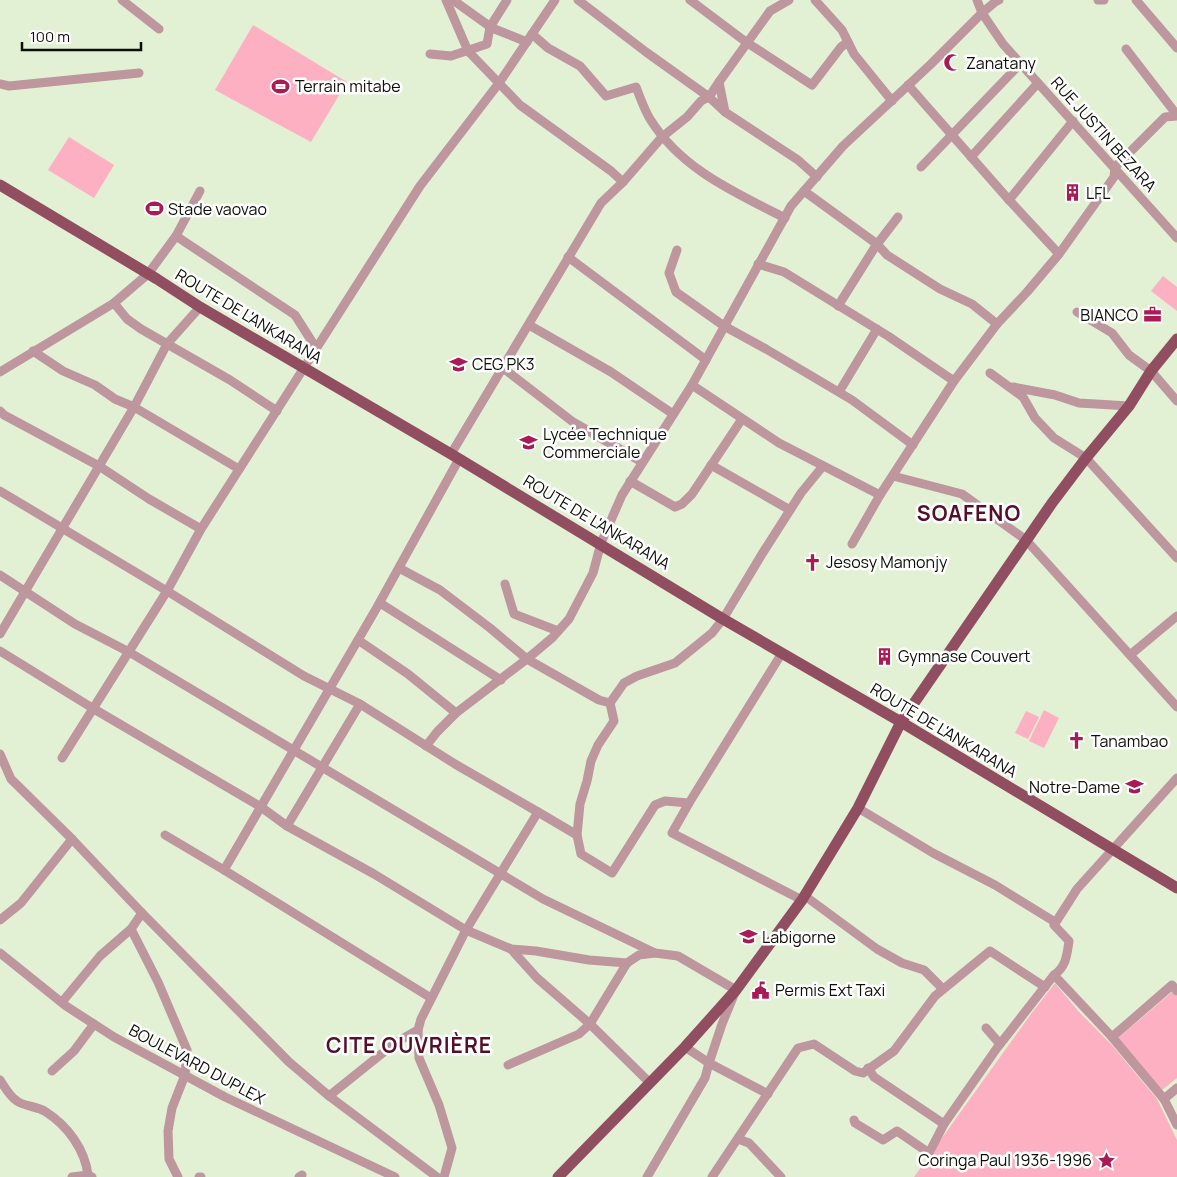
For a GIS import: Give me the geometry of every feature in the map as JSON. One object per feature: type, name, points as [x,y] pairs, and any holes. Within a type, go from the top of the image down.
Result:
[{"type":"main road","name":"ROUTE DE L'ANKARANA","points":[[0,185],[200,307],[455,456],[601,543],[723,619],[901,722],[1177,888]]},
{"type":"main road","points":[[558,1177],[685,1048],[736,990],[804,898],[858,808],[901,722],[1026,540],[1086,458],[1129,406],[1151,371],[1177,339]]},
{"type":"street","points":[[122,0],[159,29]]},
{"type":"street","points":[[446,0],[468,51],[520,105],[611,171],[623,182]]},
{"type":"street","points":[[453,0],[490,27],[530,38],[580,66],[606,96],[636,87],[648,117],[662,137],[684,160],[711,178],[784,218]]},
{"type":"street","points":[[430,54],[451,56],[487,44],[490,27],[507,0]]},
{"type":"street","points":[[62,758],[167,591],[201,530],[239,469],[420,186],[499,82],[555,0]]},
{"type":"street","points":[[578,0],[709,97],[725,112],[798,160],[817,177]]},
{"type":"street","points":[[690,0],[746,42],[812,85],[841,47],[848,42]]},
{"type":"street","points":[[224,870],[380,603],[455,456],[503,368],[601,203],[623,182],[662,137],[687,117],[701,101],[709,97],[746,42],[770,11],[789,0]]},
{"type":"street","points":[[815,0],[842,30],[854,54],[892,101]]},
{"type":"street","name":"RUE JUSTIN BEZARA","points":[[976,0],[982,13],[1003,44],[1177,238]]},
{"type":"street","points":[[426,746],[456,713],[527,659],[569,619],[593,573],[601,543],[622,495],[692,385],[791,206],[843,146],[982,13],[999,0]]},
{"type":"street","points":[[1098,0],[1104,0]]},
{"type":"street","points":[[1136,0],[1177,48]]},
{"type":"street","points":[[1126,49],[1177,116]]},
{"type":"street","points":[[922,167],[1021,63]]},
{"type":"street","points":[[0,84],[9,86],[139,74]]},
{"type":"street","points":[[720,82],[725,112]]},
{"type":"street","points":[[971,157],[1038,83]]},
{"type":"street","points":[[908,85],[1008,200],[1058,254]]},
{"type":"street","points":[[852,544],[880,495],[954,381],[996,324],[1027,292],[1058,254],[1114,177],[1114,167],[1165,116],[1177,116]]},
{"type":"street","points":[[1008,200],[1073,121]]},
{"type":"street","points":[[0,372],[114,303],[148,274],[176,236],[200,191]]},
{"type":"street","points":[[804,191],[877,244],[887,255],[940,289],[972,304],[996,324]]},
{"type":"street","points":[[838,306],[877,244],[898,217]]},
{"type":"street","points":[[176,236],[296,315],[316,348]]},
{"type":"street","points":[[677,250],[669,273],[676,292],[724,326],[838,392],[913,445]]},
{"type":"street","points":[[568,257],[706,360]]},
{"type":"street","points":[[758,264],[784,272],[954,381]]},
{"type":"street","points":[[114,303],[127,319],[230,380],[277,411]]},
{"type":"street","points":[[0,634],[134,407],[167,344],[200,307]]},
{"type":"street","points":[[1077,312],[1112,333],[1130,355],[1151,371],[1177,401]]},
{"type":"street","points":[[529,325],[611,372],[673,414]]},
{"type":"street","points":[[838,392],[877,330]]},
{"type":"street","points":[[33,351],[63,371],[95,385],[115,399],[134,407],[239,469]]},
{"type":"street","points":[[503,368],[573,422],[642,462]]},
{"type":"street","points":[[990,373],[1023,397],[1035,418],[1054,438],[1086,458],[1177,558]]},
{"type":"street","points":[[692,385],[779,443],[880,495]]},
{"type":"street","points":[[1011,387],[1079,402],[1129,406]]},
{"type":"street","points":[[0,411],[99,466],[201,530]]},
{"type":"street","points":[[630,481],[675,507],[682,504],[692,494],[742,419]]},
{"type":"street","points":[[711,465],[790,510]]},
{"type":"street","points":[[689,802],[665,801],[655,805],[612,873],[581,854],[577,835],[580,804],[588,781],[591,761],[598,745],[614,721],[610,703],[624,683],[637,676],[676,663],[712,633],[723,619],[790,510],[823,466]]},
{"type":"street","points":[[893,476],[962,494],[1026,540],[1177,707]]},
{"type":"street","points":[[0,491],[304,676],[360,704],[426,746],[577,835]]},
{"type":"street","points":[[398,568],[440,590],[527,659],[599,700],[610,703]]},
{"type":"street","points":[[0,575],[75,624],[129,652],[543,899],[656,953]]},
{"type":"street","points":[[505,584],[514,614],[558,630]]},
{"type":"street","points":[[380,603],[501,680]]},
{"type":"street","points":[[1130,655],[1177,616]]},
{"type":"street","points":[[358,640],[408,674],[456,713]]},
{"type":"street","points":[[0,651],[94,709],[261,807],[287,826],[374,874],[466,930],[511,949],[536,951],[589,960],[627,963]]},
{"type":"street","points":[[782,653],[672,832],[804,898],[878,949],[902,963],[924,970],[943,989]]},
{"type":"street","points":[[287,826],[360,704]]},
{"type":"street","points":[[0,754],[11,779]]},
{"type":"street","points":[[0,768],[72,838],[142,913],[289,1062],[329,1096],[437,1177]]},
{"type":"street","points":[[854,1120],[855,1123],[883,1140],[897,1131],[929,1153],[944,1124],[1000,1044],[1054,975],[1061,971],[1066,960],[1069,941],[1054,925],[1055,922],[1077,889],[1111,849],[1177,778]]},
{"type":"street","points":[[858,808],[933,853],[995,885],[1055,922]]},
{"type":"street","points":[[444,1177],[452,1148],[439,1106],[419,1058],[418,1030],[431,998],[466,930],[538,812]]},
{"type":"street","points":[[165,835],[431,998]]},
{"type":"street","points":[[0,920],[21,903],[72,838]]},
{"type":"street","points":[[62,1002],[100,956],[131,929],[142,913]]},
{"type":"street","points":[[131,929],[158,982],[187,1050],[185,1075],[172,1108],[168,1131],[169,1159],[178,1177]]},
{"type":"street","points":[[511,949],[537,978],[590,1024],[650,1083]]},
{"type":"street","name":"BOULEVARD DUPLEX","points":[[0,952],[62,1002],[114,1037],[226,1097],[395,1177]]},
{"type":"street","points":[[712,1177],[798,1048],[814,1044],[855,1071],[863,1073],[894,1051],[932,999],[990,952],[1045,987]]},
{"type":"street","points":[[508,1065],[579,1034],[590,1024],[627,963],[639,955],[656,953],[678,956],[736,990],[722,1024],[705,1078],[647,1177]]},
{"type":"street","points":[[1054,975],[1112,1037],[1164,1099],[1177,1125]]},
{"type":"street","points":[[1112,1037],[1172,985],[1177,991]]},
{"type":"street","points":[[52,1071],[74,1051],[94,1024]]},
{"type":"street","points":[[986,1028],[1000,1044]]},
{"type":"street","points":[[329,1096],[395,1043],[418,1030]]},
{"type":"street","points":[[685,1048],[768,1094]]},
{"type":"street","points":[[868,1068],[874,1077],[944,1124]]},
{"type":"street","points":[[0,1080],[16,1101],[45,1111],[62,1125],[74,1140],[86,1161],[91,1176],[72,1177]]},
{"type":"street","points":[[1164,1099],[1177,1088]]},
{"type":"street","points":[[738,1139],[749,1143],[781,1177]]},
{"type":"shaded area","name":"Terrain mitabe","points":[[253,25],[347,82],[311,142],[215,90]]},
{"type":"shaded area","points":[[69,137],[114,165],[94,198],[48,170]]},
{"type":"shaded area","points":[[1163,276],[1177,287],[1177,311],[1151,291]]},
{"type":"shaded area","points":[[1044,710],[1059,718],[1044,748],[1029,741]]},
{"type":"shaded area","points":[[1026,711],[1039,717],[1028,739],[1015,733]]},
{"type":"shaded area","points":[[1055,983],[1079,1012],[1111,1044],[1157,1099],[1177,1140],[1177,1177],[914,1177],[1031,1014]]},
{"type":"shaded area","points":[[1173,991],[1177,996],[1177,1078],[1162,1090],[1118,1038]]},
{"type":"place","name":"Zanatany","points":[[952,63]]},
{"type":"place","name":"Terrain mitabe","points":[[281,86]]},
{"type":"place","name":"LFL","points":[[1072,193]]},
{"type":"place","name":"Stade vaovao","points":[[154,209]]},
{"type":"place","name":"BIANCO","points":[[1152,315]]},
{"type":"place","name":"CEG PK3","points":[[458,364]]},
{"type":"place","name":"Lycée Technique Commerciale","points":[[529,443]]},
{"type":"place","name":"Jesosy Mamonjy","points":[[812,562]]},
{"type":"place","name":"Gymnase Couvert","points":[[884,656]]},
{"type":"place","name":"Tanambao","points":[[1077,741]]},
{"type":"place","name":"Notre-Dame","points":[[1134,787]]},
{"type":"place","name":"Labigorne","points":[[748,937]]},
{"type":"place","name":"Permis Ext Taxi","points":[[761,990]]},
{"type":"place","name":"Coringa Paul 1936-1996","points":[[1106,1160]]},
{"type":"district","name":"SOAFENO","points":[[969,514]]},
{"type":"district","name":"CITE OUVRIÈRE","points":[[409,1046]]}]
